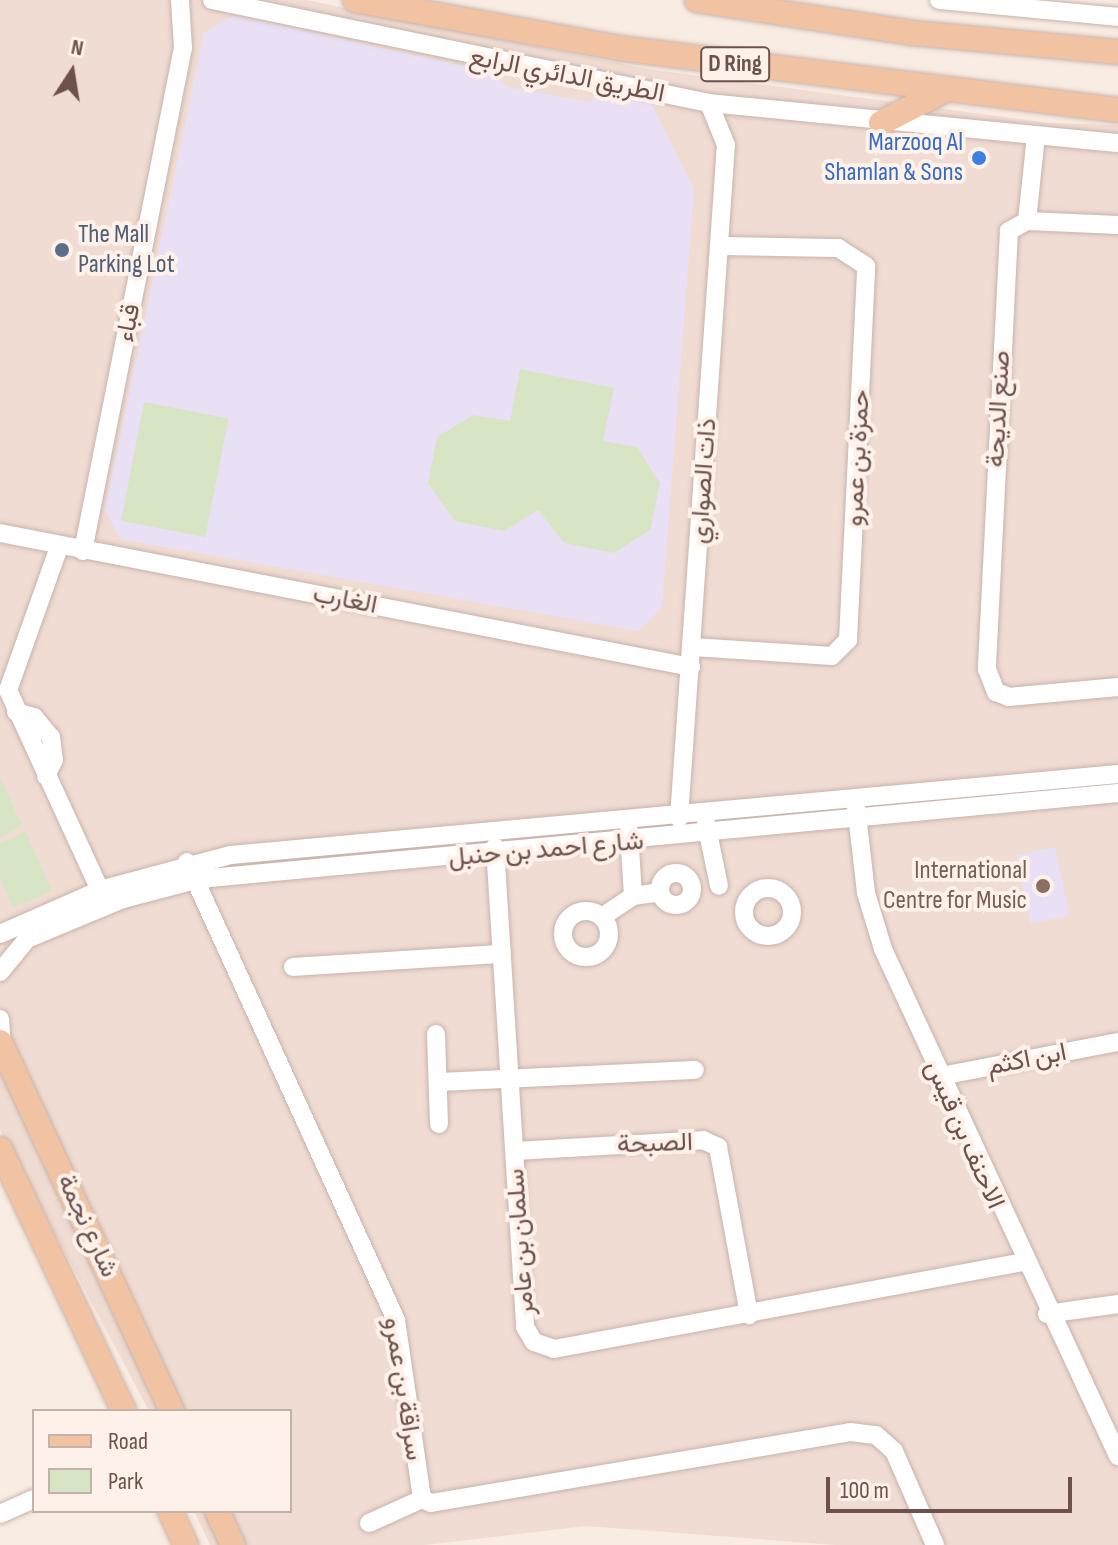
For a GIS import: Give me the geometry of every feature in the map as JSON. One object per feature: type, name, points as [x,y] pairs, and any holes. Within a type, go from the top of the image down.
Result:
[{"type":"main road","name":"الطريق الدائري الرابع","points":[[355,0],[618,48],[1118,110]]},
{"type":"main road","name":"D Ring","points":[[697,0],[913,33],[1118,52]]},
{"type":"main road","points":[[881,123],[947,89]]},
{"type":"main road","name":"شارع نجمة","points":[[1,1044],[171,1409]]},
{"type":"main road","name":"شارع نجمة","points":[[0,1149],[123,1409]]},
{"type":"main road","points":[[171,1513],[186,1545]]},
{"type":"main road","points":[[218,1513],[233,1545]]},
{"type":"street","name":"قباء","points":[[83,551],[183,48],[180,0]]},
{"type":"street","name":"الطريق الدائري الرابع","points":[[212,0],[709,103],[881,123],[1118,143]]},
{"type":"street","points":[[939,0],[1118,17]]},
{"type":"street","name":"ذات الصواري","points":[[679,818],[726,145],[709,103]]},
{"type":"street","points":[[726,145],[752,108]]},
{"type":"street","points":[[1036,136],[1027,221],[1118,225]]},
{"type":"street","name":"صنع الديحة","points":[[1027,221],[1009,231],[1006,245],[987,669],[996,692],[1025,697],[1118,687]]},
{"type":"street","name":"حمزة بن عمرو","points":[[693,647],[832,656],[848,640],[866,266],[851,250],[720,246]]},
{"type":"street","name":"الغارب","points":[[0,533],[59,547],[691,667]]},
{"type":"street","points":[[59,547],[10,678],[16,712],[100,890]]},
{"type":"street","name":"شارع احمد بن حنبل","points":[[0,972],[27,939],[123,899],[199,879],[496,856],[629,833],[1118,774]]},
{"type":"street","name":"شارع احمد بن حنبل","points":[[856,807],[1118,793]]},
{"type":"street","name":"الاحنف بن قيس","points":[[856,807],[873,921],[936,1077],[1022,1262],[1118,1456]]},
{"type":"street","name":"شارع احمد بن حنبل","points":[[0,934],[100,890],[187,862],[495,836],[629,833],[679,818],[707,825]]},
{"type":"street","points":[[707,825],[719,886]]},
{"type":"street","points":[[629,833],[633,896]]},
{"type":"street","name":"سلمان بن عامر","points":[[495,836],[525,1327],[534,1342],[554,1349],[1022,1262]]},
{"type":"street","name":"سراقة بن عمرو","points":[[187,862],[199,879],[396,1320],[422,1499],[431,1503],[821,1435],[876,1435],[907,1469],[935,1545]]},
{"type":"street","points":[[602,917],[633,896],[660,892],[676,905],[691,891],[719,886],[749,897]]},
{"type":"street","points":[[293,967],[502,954]]},
{"type":"street","points":[[0,1019],[1,1044]]},
{"type":"street","points":[[436,1034],[439,1124]]},
{"type":"street","name":"ابن اكثم","points":[[936,1077],[1118,1042]]},
{"type":"street","points":[[438,1082],[511,1081],[695,1070]]},
{"type":"street","name":"الصبحة","points":[[515,1151],[703,1140],[718,1147],[749,1315]]},
{"type":"street","points":[[1047,1314],[1118,1304]]},
{"type":"street","points":[[369,1523],[422,1499]]},
{"type":"street","points":[[0,1514],[32,1500]]},
{"type":"shaded area","points":[[0,0],[306,0],[647,69],[1050,123],[1118,125],[1118,1545],[835,1545],[586,1526],[425,1545],[210,1545],[195,1513],[292,1513],[292,1409],[148,1409],[0,1130]]},
{"type":"shaded area","points":[[234,15],[492,72],[507,87],[590,102],[595,94],[651,103],[694,189],[662,607],[639,631],[120,539],[105,509],[204,33]]},
{"type":"shaded area","name":"International Centre for Music","points":[[1055,847],[1070,915],[1030,924],[1016,855]]},
{"type":"green space","points":[[520,369],[614,388],[603,441],[637,447],[660,483],[650,530],[614,553],[564,543],[538,510],[504,531],[455,521],[428,484],[437,437],[473,415],[510,421]]},
{"type":"green space","points":[[144,402],[228,418],[205,537],[121,521]]},
{"type":"green space","points":[[0,776],[22,826],[0,837]]},
{"type":"green space","points":[[26,832],[52,891],[13,908],[0,877],[0,843]]},
{"type":"place","name":"Marzooq Al Shamlan & Sons","points":[[979,158]]},
{"type":"place","name":"The Mall Parking Lot","points":[[62,250]]},
{"type":"place","name":"International Centre for Music","points":[[1043,886]]}]
